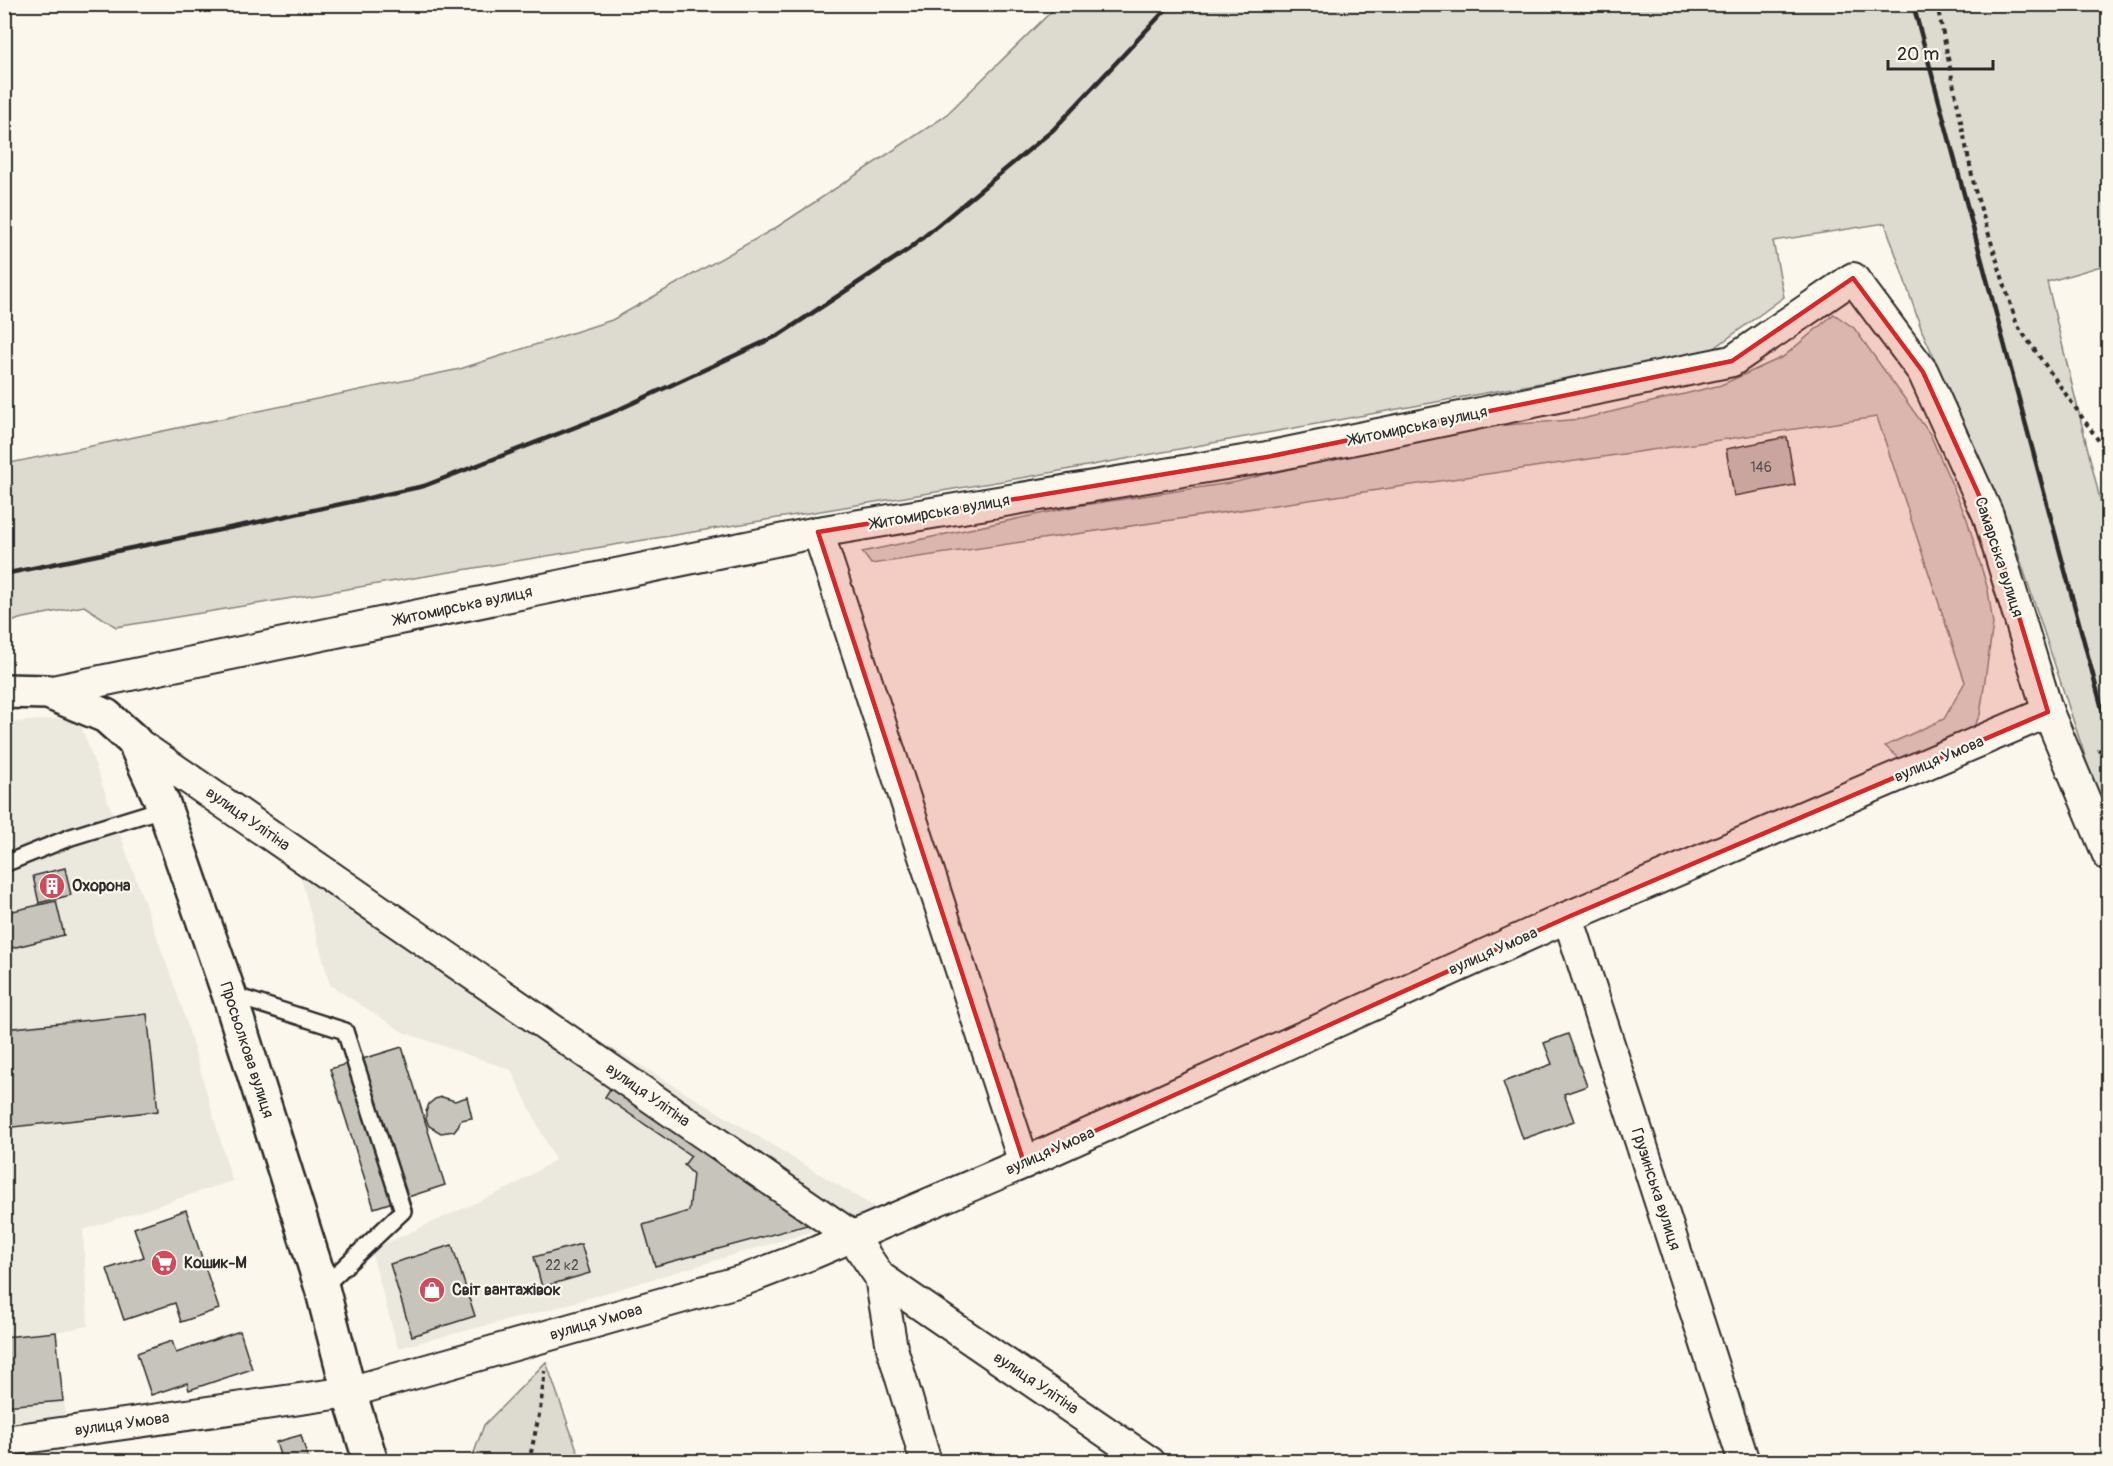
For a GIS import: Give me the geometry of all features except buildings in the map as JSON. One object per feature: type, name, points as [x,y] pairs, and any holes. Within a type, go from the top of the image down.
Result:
[{"type":"street","name":"Житомирська вулиця","points":[[4,691],[48,692],[818,532],[1267,457],[1732,361],[1853,278]]},
{"type":"street","name":"Самарська вулиця","points":[[1853,278],[1923,372],[1988,515],[2048,712],[2109,855]]},
{"type":"street","points":[[818,532],[1024,1163]]},
{"type":"street","name":"Просьолкова вулиця","points":[[48,692],[106,716],[134,741],[165,808],[229,994],[322,1288],[349,1392],[371,1461]]},
{"type":"street","name":"вулиця Умова","points":[[4,1441],[349,1392],[744,1280],[1024,1163],[1568,917],[2048,712]]},
{"type":"street","name":"вулиця Улітіна","points":[[134,741],[852,1236],[880,1277],[1150,1461]]},
{"type":"street","name":"Грузинська вулиця","points":[[1568,917],[1744,1461]]},
{"type":"street","points":[[880,1277],[892,1348],[926,1461]]},
{"type":"lane","points":[[4,864],[72,837],[165,808]]},
{"type":"lane","points":[[229,994],[345,1031],[403,1211],[322,1288]]},
{"type":"path","points":[[1937,4],[1975,190],[2017,325],[2109,454]]},
{"type":"path","points":[[530,1461],[546,1362],[556,1333]]},
{"type":"highlighted area","points":[[1853,278],[1923,372],[1988,515],[2048,712],[1568,917],[1024,1163],[818,532],[1267,457],[1732,361]]},
{"type":"shaded area","points":[[1058,5],[2108,5],[2108,264],[2047,282],[2108,532],[2108,842],[2084,753],[2004,511],[1922,331],[1885,223],[1773,241],[1784,297],[1709,352],[1027,477],[116,627],[84,606],[19,619],[5,625],[5,464],[460,369],[612,320],[777,227],[944,117]]},
{"type":"shaded area","points":[[1834,314],[1854,328],[1930,434],[1967,519],[1988,590],[1993,624],[1980,715],[1967,739],[1900,759],[1885,746],[1944,719],[1965,682],[1877,417],[871,564],[862,552],[1077,506],[1236,482],[1381,444],[1468,428],[1582,419],[1721,385],[1783,357]]},
{"type":"shaded area","points":[[78,717],[182,1007],[232,1181],[83,1230],[88,1326],[56,1332],[66,1421],[4,1429],[4,723]]},
{"type":"shaded area","points":[[295,856],[881,1211],[548,1310],[398,1348],[371,1250],[511,1187],[555,1160],[511,1070],[403,1032],[330,985]]},
{"type":"shaded area","points":[[546,1362],[581,1461],[471,1461],[484,1425]]},
{"type":"railway","points":[[4,574],[424,486],[609,414],[779,335],[909,249],[1053,130],[1171,4]]},
{"type":"railway","points":[[1913,4],[2108,731]]},
{"type":"place","name":"Охорона","points":[[52,886]]},
{"type":"place","name":"Кошик-М","points":[[164,1263]]},
{"type":"place","name":"Світ вантажівок","points":[[432,1290]]}]
